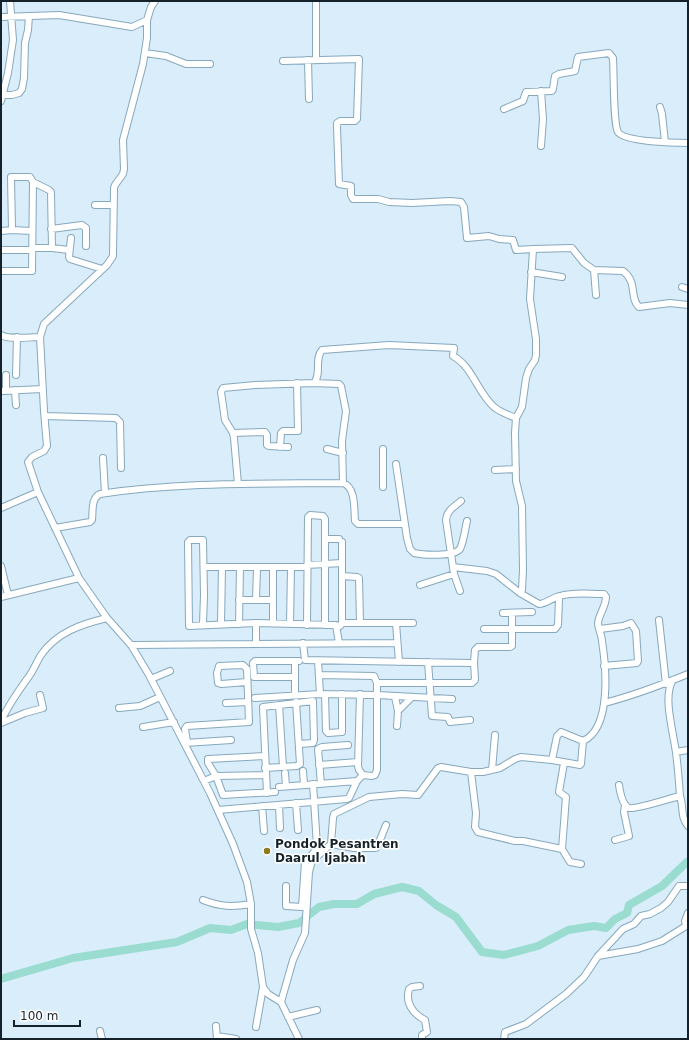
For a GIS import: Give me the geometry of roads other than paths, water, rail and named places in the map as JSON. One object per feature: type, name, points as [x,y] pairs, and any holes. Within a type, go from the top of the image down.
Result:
[{"type":"street","points":[[2,98],[8,74],[13,40],[10,17],[10,1]]},
{"type":"street","points":[[155,1],[151,7],[147,20],[147,38],[123,140],[124,169],[121,178],[115,185],[113,256],[107,265],[69,300],[56,315],[47,321],[40,337],[42,389],[48,444],[47,448],[41,454],[32,457],[28,462],[38,492],[79,578],[107,618],[131,645],[151,679],[186,743],[233,844],[247,882],[251,904],[251,929],[258,953],[263,987],[256,1027]]},
{"type":"street","points":[[316,1],[316,60]]},
{"type":"street","points":[[1,18],[59,15],[132,26],[147,20]]},
{"type":"street","points":[[2,98],[19,92],[22,89],[24,78],[25,43],[29,16]]},
{"type":"street","points":[[144,53],[166,56],[186,64],[210,64]]},
{"type":"street","points":[[504,109],[523,101],[526,92],[553,90],[554,78],[556,74],[575,71],[578,57],[609,53],[613,58],[615,111],[619,134],[642,140],[688,144]]},
{"type":"street","points":[[282,61],[359,59],[357,119],[355,121],[340,121],[337,123],[339,184],[351,186],[352,198],[412,203],[450,201],[461,202],[464,206],[467,238],[492,236],[499,239],[513,240],[516,250],[572,248],[584,263],[594,270],[619,270],[627,273],[632,282],[635,302],[639,307],[677,303],[688,305]]},
{"type":"street","points":[[308,60],[309,99]]},
{"type":"street","points":[[541,91],[543,119],[541,146]]},
{"type":"street","points":[[660,107],[665,142]]},
{"type":"street","points":[[1,271],[32,271],[33,182],[30,177],[11,177],[12,230]]},
{"type":"street","points":[[33,182],[51,190],[52,248]]},
{"type":"street","points":[[95,205],[114,205]]},
{"type":"street","points":[[51,229],[82,225],[86,228],[86,246]]},
{"type":"street","points":[[1,231],[32,231]]},
{"type":"street","points":[[71,238],[69,257],[72,261],[102,269]]},
{"type":"street","points":[[1,250],[52,248],[69,250]]},
{"type":"street","points":[[520,593],[522,590],[524,567],[522,506],[517,486],[516,469],[516,418],[522,407],[527,374],[536,355],[536,339],[530,299],[532,249]]},
{"type":"street","points":[[594,270],[596,295]]},
{"type":"street","points":[[531,272],[562,277]]},
{"type":"street","points":[[1,335],[4,337],[40,337]]},
{"type":"street","points":[[16,375],[17,337]]},
{"type":"street","points":[[314,383],[317,379],[318,356],[322,350],[389,345],[453,348],[453,356],[463,362],[490,403],[500,412],[516,418]]},
{"type":"street","points":[[6,375],[4,391],[42,389]]},
{"type":"street","points":[[280,447],[280,438],[283,431],[298,431],[297,383]]},
{"type":"street","points":[[238,484],[232,433],[225,420],[221,392],[223,388],[297,383],[340,385],[346,411],[342,441],[343,483]]},
{"type":"street","points":[[16,390],[16,405]]},
{"type":"street","points":[[45,416],[119,419],[121,468]]},
{"type":"street","points":[[232,433],[265,432],[267,435],[267,445],[280,447],[288,446]]},
{"type":"street","points":[[327,449],[343,453]]},
{"type":"street","points":[[383,449],[383,487]]},
{"type":"street","points":[[104,458],[105,493]]},
{"type":"street","points":[[396,464],[410,549],[414,553],[452,554],[457,551],[460,548],[467,520]]},
{"type":"street","points":[[495,470],[516,469]]},
{"type":"street","points":[[384,473],[397,472]]},
{"type":"street","points":[[55,528],[90,522],[92,520],[94,500],[96,496],[105,493],[151,488],[238,484],[343,483],[347,484],[351,490],[355,521],[358,524],[405,524]]},
{"type":"street","points":[[1,508],[38,492]]},
{"type":"street","points":[[460,591],[454,570],[446,527],[446,516],[449,510],[461,501]]},
{"type":"street","points":[[307,624],[309,516],[324,517],[325,625]]},
{"type":"street","points":[[203,624],[203,539],[190,540],[188,542],[189,626],[203,624],[256,623],[325,625],[360,623],[413,623]]},
{"type":"street","points":[[325,540],[340,541],[342,576],[339,643]]},
{"type":"street","points":[[204,567],[291,568],[342,563]]},
{"type":"street","points":[[1,566],[8,595]]},
{"type":"street","points":[[221,624],[222,567]]},
{"type":"street","points":[[239,624],[240,568]]},
{"type":"street","points":[[256,600],[257,568]]},
{"type":"street","points":[[273,568],[273,624]]},
{"type":"street","points":[[290,624],[291,568]]},
{"type":"street","points":[[420,584],[454,570],[487,571],[496,574],[520,593],[539,604],[564,595],[604,594],[606,599],[598,623],[600,629],[606,684],[604,702],[598,724],[593,733],[584,741]]},
{"type":"street","points":[[342,576],[359,578],[360,623]]},
{"type":"street","points":[[1,597],[79,578]]},
{"type":"street","points":[[484,629],[555,630],[558,626],[559,599]]},
{"type":"street","points":[[239,600],[273,600]]},
{"type":"street","points":[[503,613],[532,612]]},
{"type":"street","points":[[376,683],[472,683],[475,680],[475,650],[478,647],[512,646],[512,613]]},
{"type":"street","points":[[1,722],[20,688],[41,656],[54,642],[69,630],[107,618]]},
{"type":"street","points":[[659,620],[666,684]]},
{"type":"street","points":[[256,623],[256,644]]},
{"type":"street","points":[[396,623],[399,662]]},
{"type":"street","points":[[600,629],[623,626],[631,623],[636,631],[637,663],[604,666]]},
{"type":"street","points":[[303,643],[305,660]]},
{"type":"street","points":[[131,645],[397,643]]},
{"type":"street","points":[[295,677],[254,677],[253,663],[305,660],[356,662],[474,662]]},
{"type":"street","points":[[295,661],[295,695]]},
{"type":"street","points":[[318,661],[326,731],[328,733],[341,733],[343,731],[342,694]]},
{"type":"street","points":[[356,662],[357,675]]},
{"type":"street","points":[[428,662],[430,698],[433,716],[448,717],[450,722],[470,720]]},
{"type":"street","points":[[186,743],[185,729],[187,726],[249,722],[247,669],[242,665],[219,666],[218,683],[247,682]]},
{"type":"street","points":[[151,679],[170,671]]},
{"type":"street","points":[[604,702],[666,684],[688,674]]},
{"type":"street","points":[[319,675],[374,676],[377,695],[377,770],[375,775],[372,776],[363,775],[359,770],[360,694]]},
{"type":"street","points":[[673,680],[669,690],[669,701],[683,819],[688,826]]},
{"type":"street","points":[[255,698],[295,695],[360,694],[452,699]]},
{"type":"street","points":[[1,722],[24,713],[43,708],[40,695]]},
{"type":"street","points":[[119,708],[140,706],[160,697]]},
{"type":"street","points":[[395,697],[398,711],[397,726]]},
{"type":"street","points":[[398,711],[412,698]]},
{"type":"street","points":[[267,793],[263,707],[313,701],[314,740],[313,743],[299,744]]},
{"type":"street","points":[[226,703],[248,702]]},
{"type":"street","points":[[204,781],[216,776],[284,770],[300,764],[296,702]]},
{"type":"street","points":[[279,705],[286,786]]},
{"type":"street","points":[[143,727],[174,722]]},
{"type":"street","points":[[552,760],[557,736],[561,732],[584,741]]},
{"type":"street","points":[[492,770],[495,735]]},
{"type":"street","points":[[186,743],[231,740]]},
{"type":"street","points":[[281,1002],[293,960],[303,940],[306,923],[309,872],[312,861],[331,844],[332,818],[334,814],[369,797],[418,795],[438,768],[441,767],[472,772],[492,770],[500,768],[514,759],[521,757],[581,764],[584,741]]},
{"type":"street","points":[[320,784],[318,749],[348,744]]},
{"type":"street","points":[[676,752],[688,750]]},
{"type":"street","points":[[265,756],[208,759],[208,763],[216,776],[223,795],[275,792]]},
{"type":"street","points":[[319,765],[358,762]]},
{"type":"street","points":[[564,763],[559,792],[566,797],[562,850],[570,862],[581,864]]},
{"type":"street","points":[[303,771],[304,785]]},
{"type":"street","points":[[472,772],[476,830],[481,833],[515,841],[523,841],[562,850]]},
{"type":"street","points":[[218,810],[347,799],[351,795],[357,781],[363,775]]},
{"type":"street","points":[[279,787],[357,781]]},
{"type":"street","points":[[286,886],[286,906],[302,907],[305,862],[317,849],[313,784]]},
{"type":"street","points":[[619,785],[622,799],[626,805],[634,808],[680,796]]},
{"type":"street","points":[[296,803],[298,830]]},
{"type":"street","points":[[280,805],[280,828]]},
{"type":"street","points":[[615,840],[629,836],[624,812],[626,805]]},
{"type":"street","points":[[262,806],[264,831]]},
{"type":"street","points":[[331,844],[354,848],[376,848],[386,825]]},
{"type":"street","points":[[504,1039],[505,1032],[526,1024],[571,990],[584,977],[598,956],[623,929],[634,924],[641,916],[650,914],[661,908],[668,902],[679,886],[688,886]]},
{"type":"street","points":[[202,900],[222,906],[251,904]]},
{"type":"street","points":[[598,956],[638,949],[662,941],[687,926],[685,921],[688,913]]},
{"type":"street","points":[[420,986],[412,987],[409,989],[408,993],[409,1004],[412,1010],[419,1018],[425,1020],[427,1032],[422,1035],[422,1039]]},
{"type":"street","points":[[263,987],[268,994],[281,1002],[300,1039]]},
{"type":"street","points":[[288,1017],[317,1010]]},
{"type":"street","points":[[216,1026],[217,1037],[236,1039]]},
{"type":"street","points":[[100,1031],[102,1039]]},
{"type":"waterway","points":[[1,979],[73,958],[177,942],[210,928],[231,930],[247,924],[278,927],[299,923],[319,907],[334,904],[357,904],[374,894],[402,887],[419,891],[436,905],[456,917],[482,952],[504,955],[538,946],[568,930],[594,926],[606,928],[615,919],[627,913],[629,905],[662,886],[687,862]]},
{"type":"place","name":"Pondok Pesantren Daarul Ijabah","points":[[267,851]]}]
